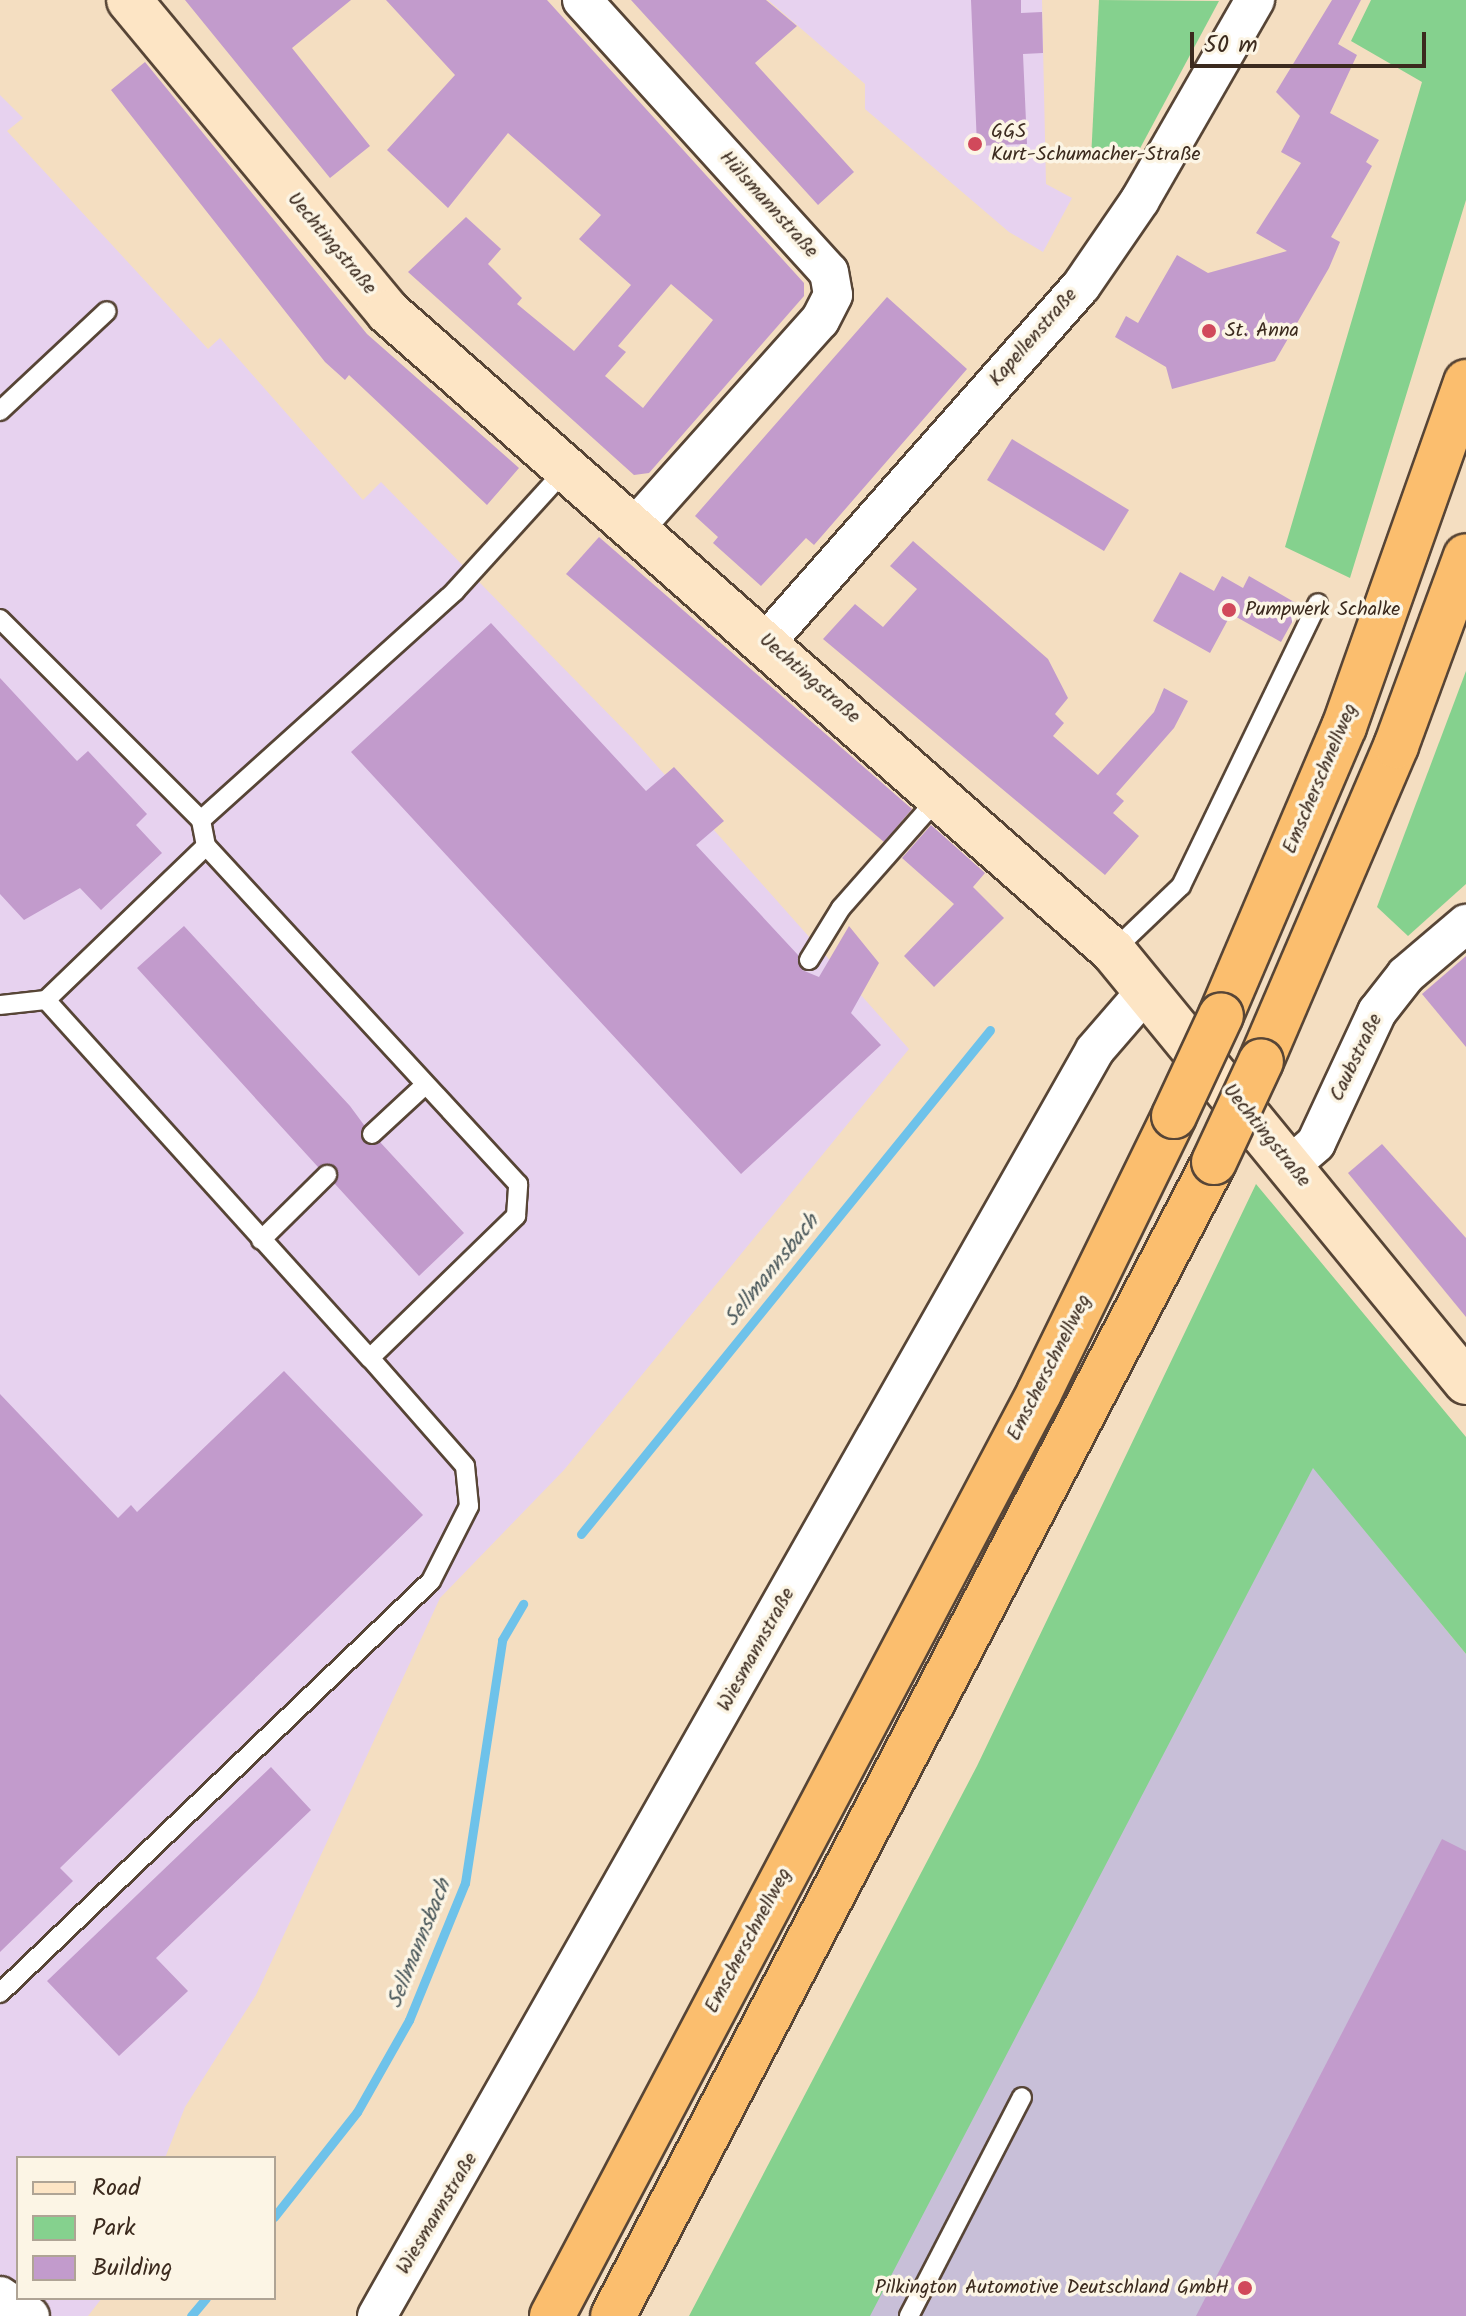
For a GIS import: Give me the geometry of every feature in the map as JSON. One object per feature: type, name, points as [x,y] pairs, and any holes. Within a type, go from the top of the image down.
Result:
[{"type":"highway","name":"Emscherschnellweg","points":[[552,2316],[1039,1393],[1174,1116],[1221,1015],[1344,727],[1466,382]]},
{"type":"highway","points":[[613,2316],[1214,1162],[1261,1061],[1396,746],[1466,556]]},
{"type":"street","name":"Uechtingstraße","points":[[129,0],[388,312],[565,470],[941,794],[1113,951],[1466,1382]]},
{"type":"street","name":"Hülsmannstraße","points":[[582,0],[829,272],[833,295],[820,320],[634,528]]},
{"type":"street","name":"Kapellenstraße","points":[[766,642],[1081,286],[1140,200],[1255,0]]},
{"type":"street","name":"Caubstraße","points":[[1291,1165],[1316,1143],[1377,1012],[1406,975],[1466,924]]},
{"type":"street","name":"Wiesmannstraße","points":[[377,2316],[1095,1050],[1147,990]]},
{"type":"lane","points":[[0,411],[107,311]]},
{"type":"lane","points":[[201,820],[455,591],[565,470]]},
{"type":"lane","points":[[1113,951],[1181,886],[1318,603]]},
{"type":"lane","points":[[0,619],[201,820],[206,846],[518,1184],[516,1216],[370,1358]]},
{"type":"lane","points":[[809,960],[841,908],[941,794]]},
{"type":"lane","points":[[0,1005],[46,1000],[206,846]]},
{"type":"lane","points":[[0,1993],[431,1581],[469,1506],[465,1466],[46,1000]]},
{"type":"lane","points":[[372,1134],[425,1085]]},
{"type":"lane","points":[[261,1240],[327,1175]]},
{"type":"lane","points":[[909,2316],[1022,2097]]},
{"type":"shaded area","name":"GGS Kurt-Schumacher-Straße","points":[[768,0],[1042,0],[1046,184],[1072,198],[1043,252],[1009,232],[865,109],[865,84]]},
{"type":"shaded area","points":[[0,95],[23,118],[7,131],[208,349],[220,338],[363,500],[381,482],[633,739],[909,1049],[564,1470],[440,1598],[256,1995],[185,2107],[166,2156],[16,2156],[16,2300],[100,2300],[88,2316],[0,2316]]},
{"type":"shaded area","points":[[1313,1467],[1466,1654],[1466,2316],[868,2316]]},
{"type":"green space","points":[[1099,0],[1219,1],[1137,154],[1091,159]]},
{"type":"green space","points":[[1371,0],[1466,0],[1466,200],[1350,578],[1285,547],[1422,82],[1351,41]]},
{"type":"green space","points":[[1466,671],[1466,884],[1408,936],[1377,907]]},
{"type":"green space","points":[[1256,1184],[1466,1437],[1466,1654],[1313,1468],[870,2316],[689,2316],[977,1766]]},
{"type":"building","points":[[185,0],[351,0],[292,48],[370,146],[330,178]]},
{"type":"building","points":[[386,0],[547,0],[804,283],[804,296],[649,473],[634,475],[408,272],[466,217],[501,249],[488,264],[522,298],[517,304],[574,351],[631,285],[579,239],[601,215],[508,133],[448,208],[387,150],[455,75]],"holes":[[[671,284],[713,320],[643,408],[605,376],[626,352],[618,346]]]},
{"type":"building","points":[[631,0],[766,0],[797,26],[755,63],[854,172],[818,205]]},
{"type":"building","points":[[971,0],[1021,0],[1021,13],[1042,12],[1043,53],[1023,54],[1027,144],[977,146]]},
{"type":"building","points":[[1332,0],[1361,0],[1338,44],[1357,55],[1330,113],[1379,140],[1366,162],[1372,166],[1331,237],[1340,242],[1329,268],[1275,361],[1172,389],[1166,367],[1115,337],[1126,316],[1138,323],[1177,255],[1208,273],[1287,251],[1256,233],[1301,163],[1281,152],[1300,116],[1276,92]]},
{"type":"building","points":[[145,62],[367,334],[519,468],[487,505],[349,375],[345,380],[325,362],[111,90]]},
{"type":"building","points":[[887,297],[967,369],[814,545],[806,538],[761,586],[713,543],[718,537],[695,516]]},
{"type":"building","points":[[1012,439],[1129,510],[1104,551],[987,480]]},
{"type":"building","points":[[599,537],[912,809],[884,842],[566,574]]},
{"type":"building","points":[[913,541],[1048,659],[1068,698],[1055,714],[1064,723],[1053,736],[1098,775],[1154,712],[1164,688],[1188,701],[1174,728],[1116,794],[1124,801],[1113,813],[1139,836],[1105,875],[823,639],[855,604],[883,627],[917,589],[890,566]]},
{"type":"building","name":"Pumpwerk Schalke","points":[[1180,572],[1214,591],[1222,576],[1243,588],[1249,576],[1301,606],[1281,642],[1231,614],[1210,653],[1153,621]]},
{"type":"building","points":[[491,623],[646,791],[674,767],[724,821],[696,845],[798,955],[802,970],[819,977],[849,926],[879,963],[851,1013],[881,1045],[741,1174],[351,752]]},
{"type":"building","points":[[0,678],[77,761],[88,751],[147,814],[136,825],[162,853],[101,910],[80,888],[24,920],[0,894]]},
{"type":"building","points":[[931,825],[985,873],[973,887],[1004,918],[934,987],[904,956],[954,904],[902,858]]},
{"type":"building","points":[[184,926],[350,1106],[364,1125],[363,1142],[380,1142],[464,1233],[419,1276],[335,1184],[336,1167],[318,1167],[137,968]]},
{"type":"building","points":[[1466,956],[1466,1047],[1422,994]]},
{"type":"building","points":[[1382,1144],[1466,1238],[1466,1317],[1348,1173]]},
{"type":"building","points":[[284,1371],[423,1515],[60,1868],[73,1881],[0,1952],[0,1394],[118,1518],[131,1505],[137,1512]]},
{"type":"building","points":[[271,1767],[311,1810],[156,1958],[188,1991],[119,2056],[47,1981]]},
{"type":"building","points":[[1442,1839],[1466,1851],[1466,2316],[1196,2316]]},
{"type":"waterway","name":"Sellmannsbach","points":[[581,1534],[990,1030]]},
{"type":"waterway","name":"Sellmannsbach","points":[[276,2214],[357,2112],[409,2020],[465,1883],[502,1640],[523,1604]]},
{"type":"waterway","name":"Sellmannsbach","points":[[191,2316],[204,2300]]},
{"type":"place","name":"GGS Kurt-Schumacher-Straße","points":[[975,144]]},
{"type":"place","name":"St. Anna","points":[[1209,331]]},
{"type":"place","name":"Pumpwerk Schalke","points":[[1229,610]]},
{"type":"place","name":"Pilkington Automotive Deutschland GmbH","points":[[1245,2288]]}]
